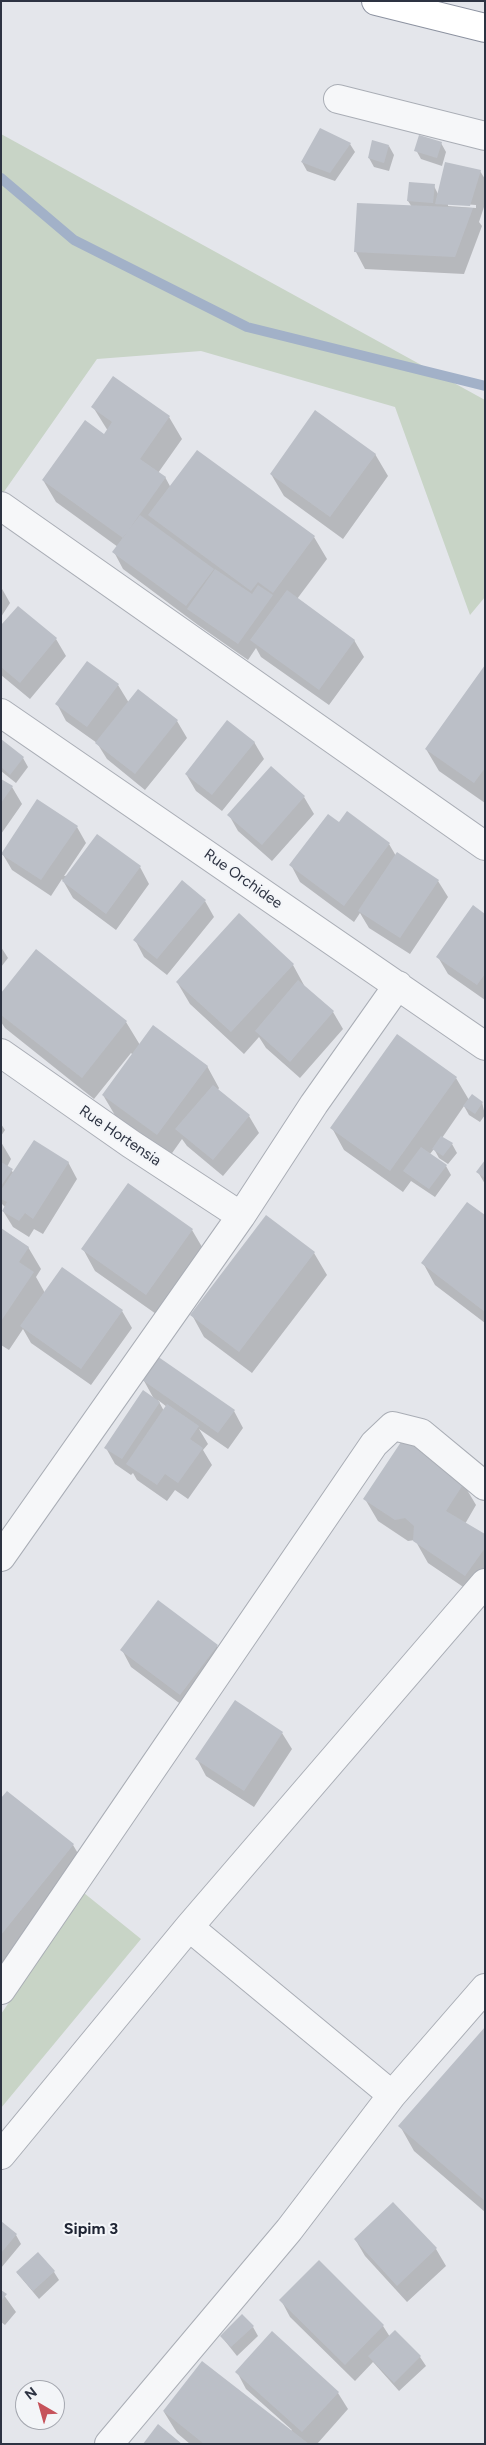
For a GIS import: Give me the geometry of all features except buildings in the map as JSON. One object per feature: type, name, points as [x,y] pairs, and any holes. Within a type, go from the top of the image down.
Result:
[{"type":"highway","points":[[376,1],[485,28]]},
{"type":"street","points":[[338,99],[485,136]]},
{"type":"street","points":[[1,506],[485,846]]},
{"type":"street","name":"Rue Orchidee","points":[[1,713],[485,1046]]},
{"type":"street","points":[[1,1557],[241,1216],[314,1104],[398,986]]},
{"type":"street","name":"Rue Hortensia","points":[[1,1053],[131,1144],[241,1216]]},
{"type":"street","points":[[1,1990],[374,1444],[393,1426],[421,1433],[485,1486]]},
{"type":"street","points":[[1,2154],[189,1927],[485,1583]]},
{"type":"street","points":[[189,1927],[392,2095]]},
{"type":"street","points":[[109,2444],[289,2230],[392,2095],[485,1988]]},
{"type":"green space","points":[[1,134],[485,400],[485,597],[470,615],[395,407],[201,351],[97,359],[1,496]]},
{"type":"green space","points":[[84,1893],[141,1939],[1,2108],[1,2014]]},
{"type":"waterway","points":[[1,178],[74,240],[247,327],[485,386]]},
{"type":"district","name":"Sipim 3","points":[[91,2229]]}]
